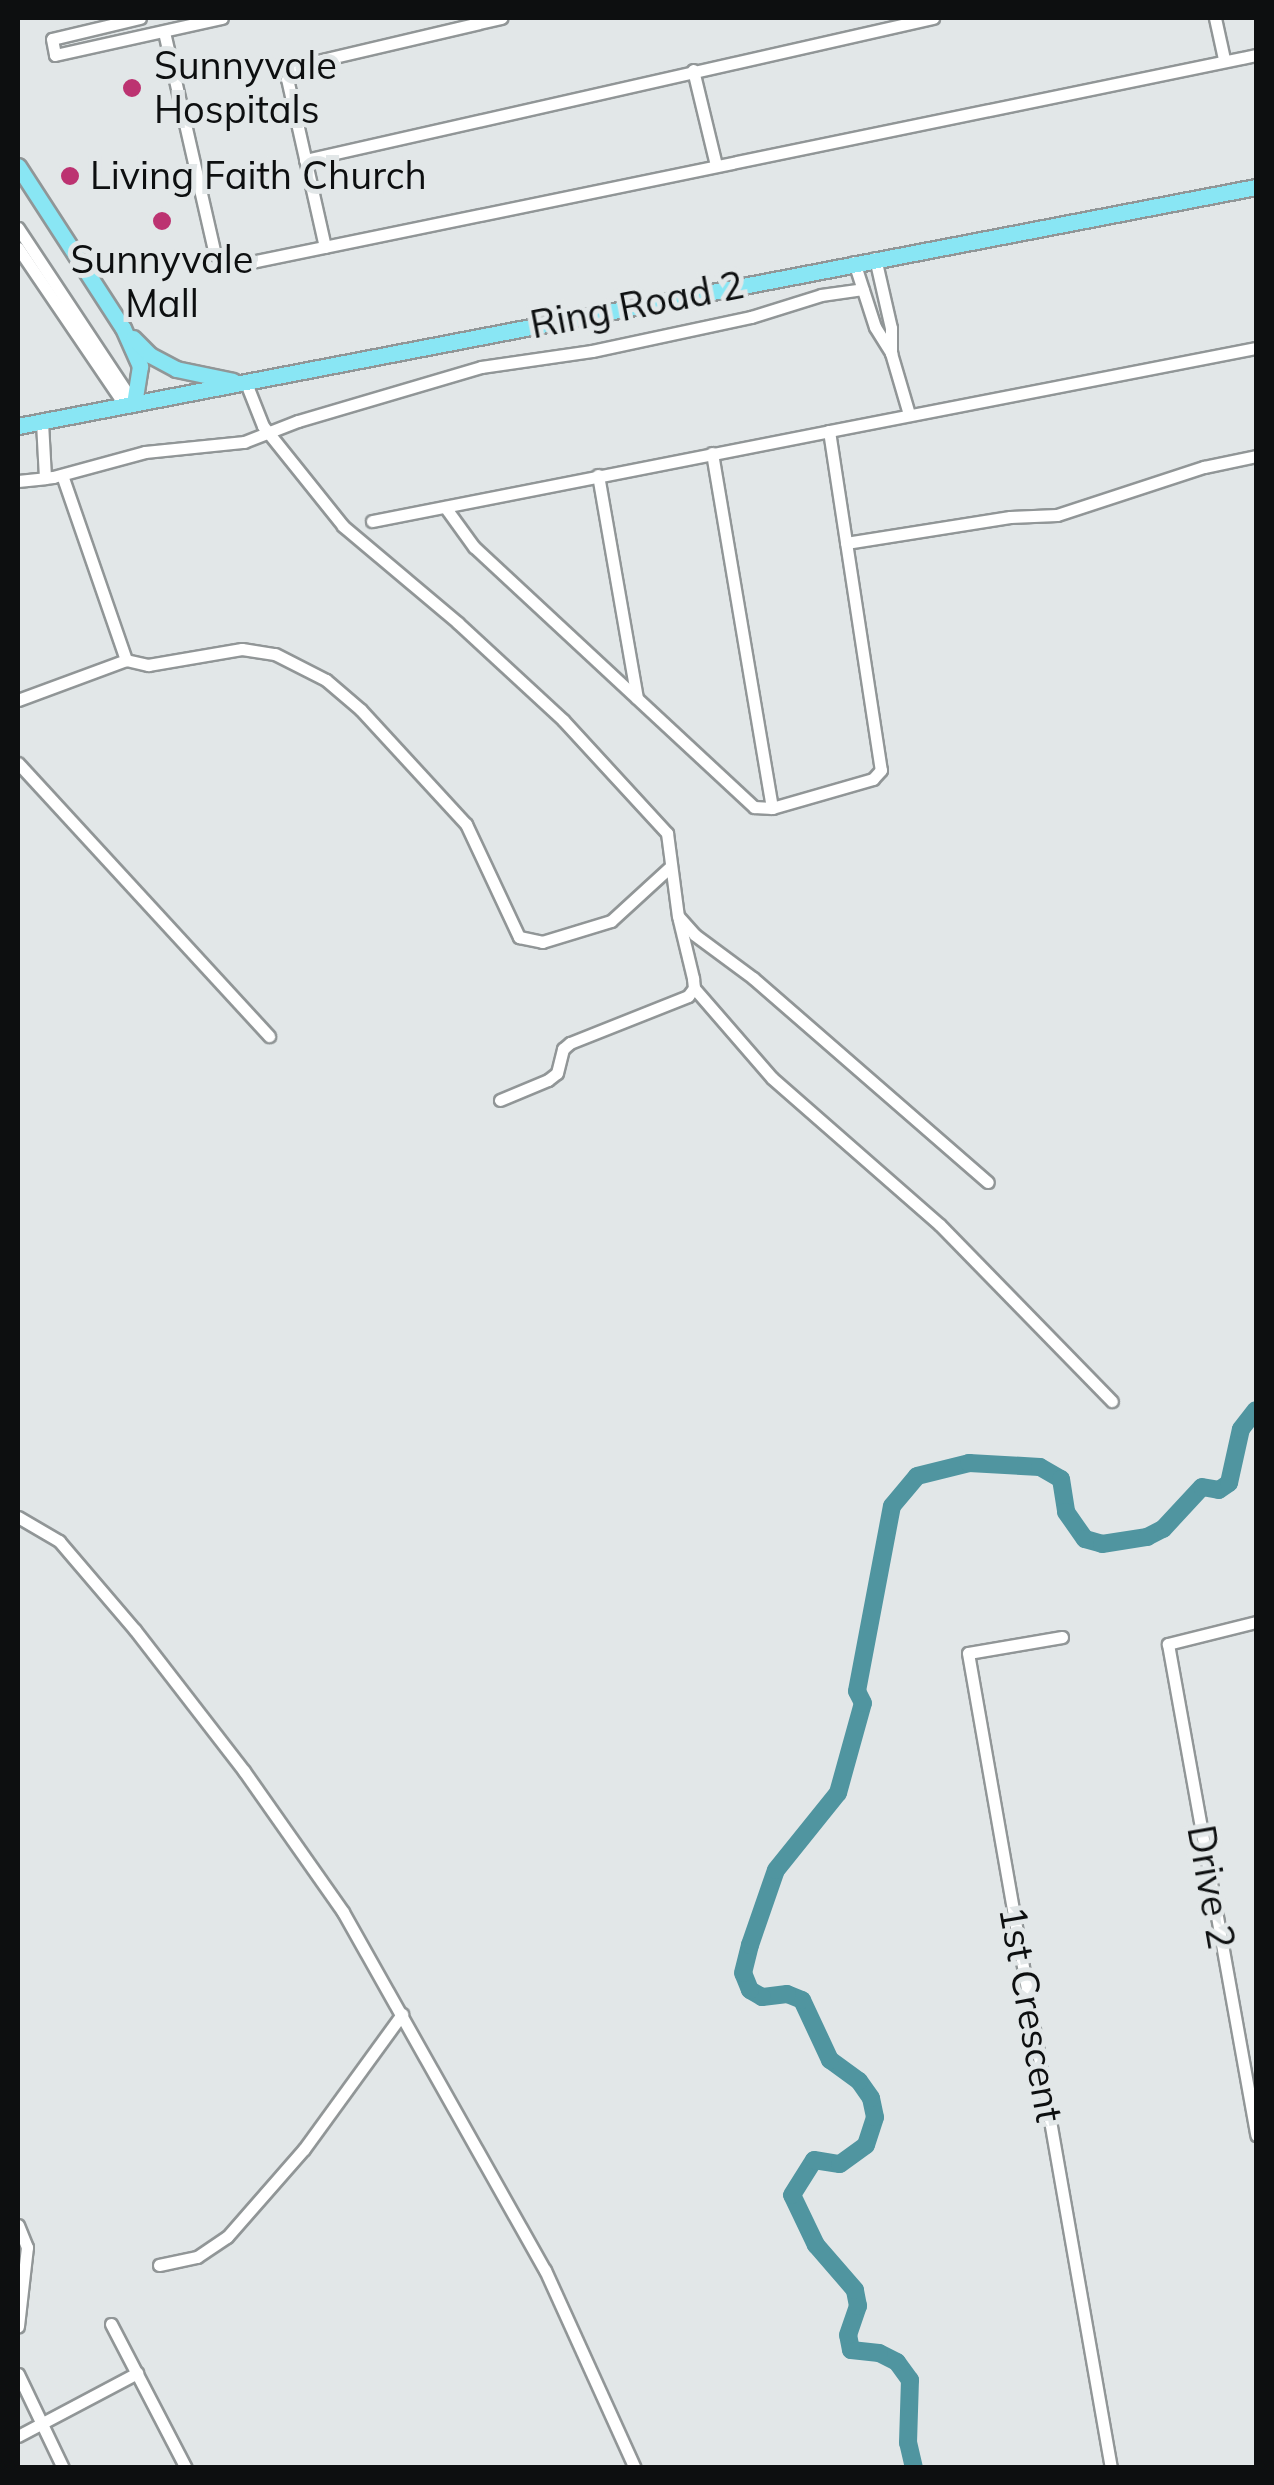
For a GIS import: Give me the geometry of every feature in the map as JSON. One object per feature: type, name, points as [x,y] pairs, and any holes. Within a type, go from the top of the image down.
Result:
[{"type":"main road","points":[[18,166],[123,328],[140,366],[129,403]]},
{"type":"main road","name":"Ring Road 2","points":[[18,426],[1256,187]]},
{"type":"main road","points":[[123,328],[150,356],[176,368],[245,384]]},
{"type":"street","points":[[140,18],[52,40],[55,55],[222,18]]},
{"type":"street","points":[[326,247],[287,80],[296,66],[501,18]]},
{"type":"street","points":[[305,160],[932,18]]},
{"type":"street","points":[[1215,18],[1224,59]]},
{"type":"street","points":[[164,32],[214,254],[232,266],[1256,55]]},
{"type":"street","points":[[694,70],[716,165]]},
{"type":"street","points":[[18,228],[129,403]]},
{"type":"street","points":[[18,248],[129,403]]},
{"type":"street","points":[[874,258],[892,328],[891,353]]},
{"type":"street","points":[[854,262],[875,327],[891,353],[909,414]]},
{"type":"street","points":[[18,480],[62,475],[116,458],[244,442],[481,367],[592,351],[752,317],[821,294],[863,289]]},
{"type":"street","points":[[372,520],[1256,348]]},
{"type":"street","points":[[245,384],[268,432],[343,526],[458,623],[563,720],[667,833],[678,916],[694,988],[772,1078],[940,1225],[1112,1401]]},
{"type":"street","points":[[42,422],[46,478]]},
{"type":"street","points":[[446,506],[474,547],[750,804],[759,810],[772,808],[872,779],[881,770],[829,431]]},
{"type":"street","points":[[712,452],[772,808]]},
{"type":"street","points":[[846,543],[1010,517],[1057,516],[1204,467],[1256,456]]},
{"type":"street","points":[[62,475],[126,660]]},
{"type":"street","points":[[598,475],[637,698]]},
{"type":"street","points":[[18,700],[126,660],[148,666],[242,649],[275,654],[326,680],[361,710],[466,824],[510,925],[530,942],[610,921],[670,868]]},
{"type":"street","points":[[18,762],[268,1036]]},
{"type":"street","points":[[678,916],[988,1182]]},
{"type":"street","points":[[500,1100],[548,1080],[570,1043],[688,996],[694,988]]},
{"type":"street","points":[[18,1516],[59,1541],[244,1771],[343,1912],[546,2270],[635,2468]]},
{"type":"street","name":"Drive 2","points":[[1256,1622],[1170,1640],[1256,2134]]},
{"type":"street","name":"1st Crescent","points":[[1062,1637],[968,1653],[1111,2468]]},
{"type":"street","points":[[159,2265],[197,2257],[227,2237],[304,2149],[402,2014]]},
{"type":"street","points":[[18,2225],[27,2247],[18,2326]]},
{"type":"street","points":[[111,2324],[186,2468]]},
{"type":"street","points":[[18,2436],[137,2373]]},
{"type":"street","points":[[18,2374],[63,2468]]},
{"type":"waterway","points":[[914,2468],[908,2443],[910,2380],[897,2362],[879,2353],[851,2350],[848,2335],[858,2306],[855,2290],[816,2245],[792,2195],[814,2160],[840,2164],[866,2145],[875,2117],[871,2098],[859,2081],[830,2060],[802,2000],[787,1994],[762,1997],[750,1990],[743,1973],[750,1945],[776,1870],[838,1793],[863,1703],[857,1691],[892,1506],[917,1476],[969,1463],[1040,1467],[1061,1479],[1066,1512],[1085,1539],[1102,1544],[1147,1537],[1163,1529],[1202,1487],[1219,1490],[1229,1483],[1241,1429],[1256,1410]]},
{"type":"place","name":"Sunnyvale Hospitals","points":[[132,88]]},
{"type":"place","name":"Living Faith Church","points":[[70,176]]},
{"type":"place","name":"Sunnyvale Mall","points":[[162,221]]}]
